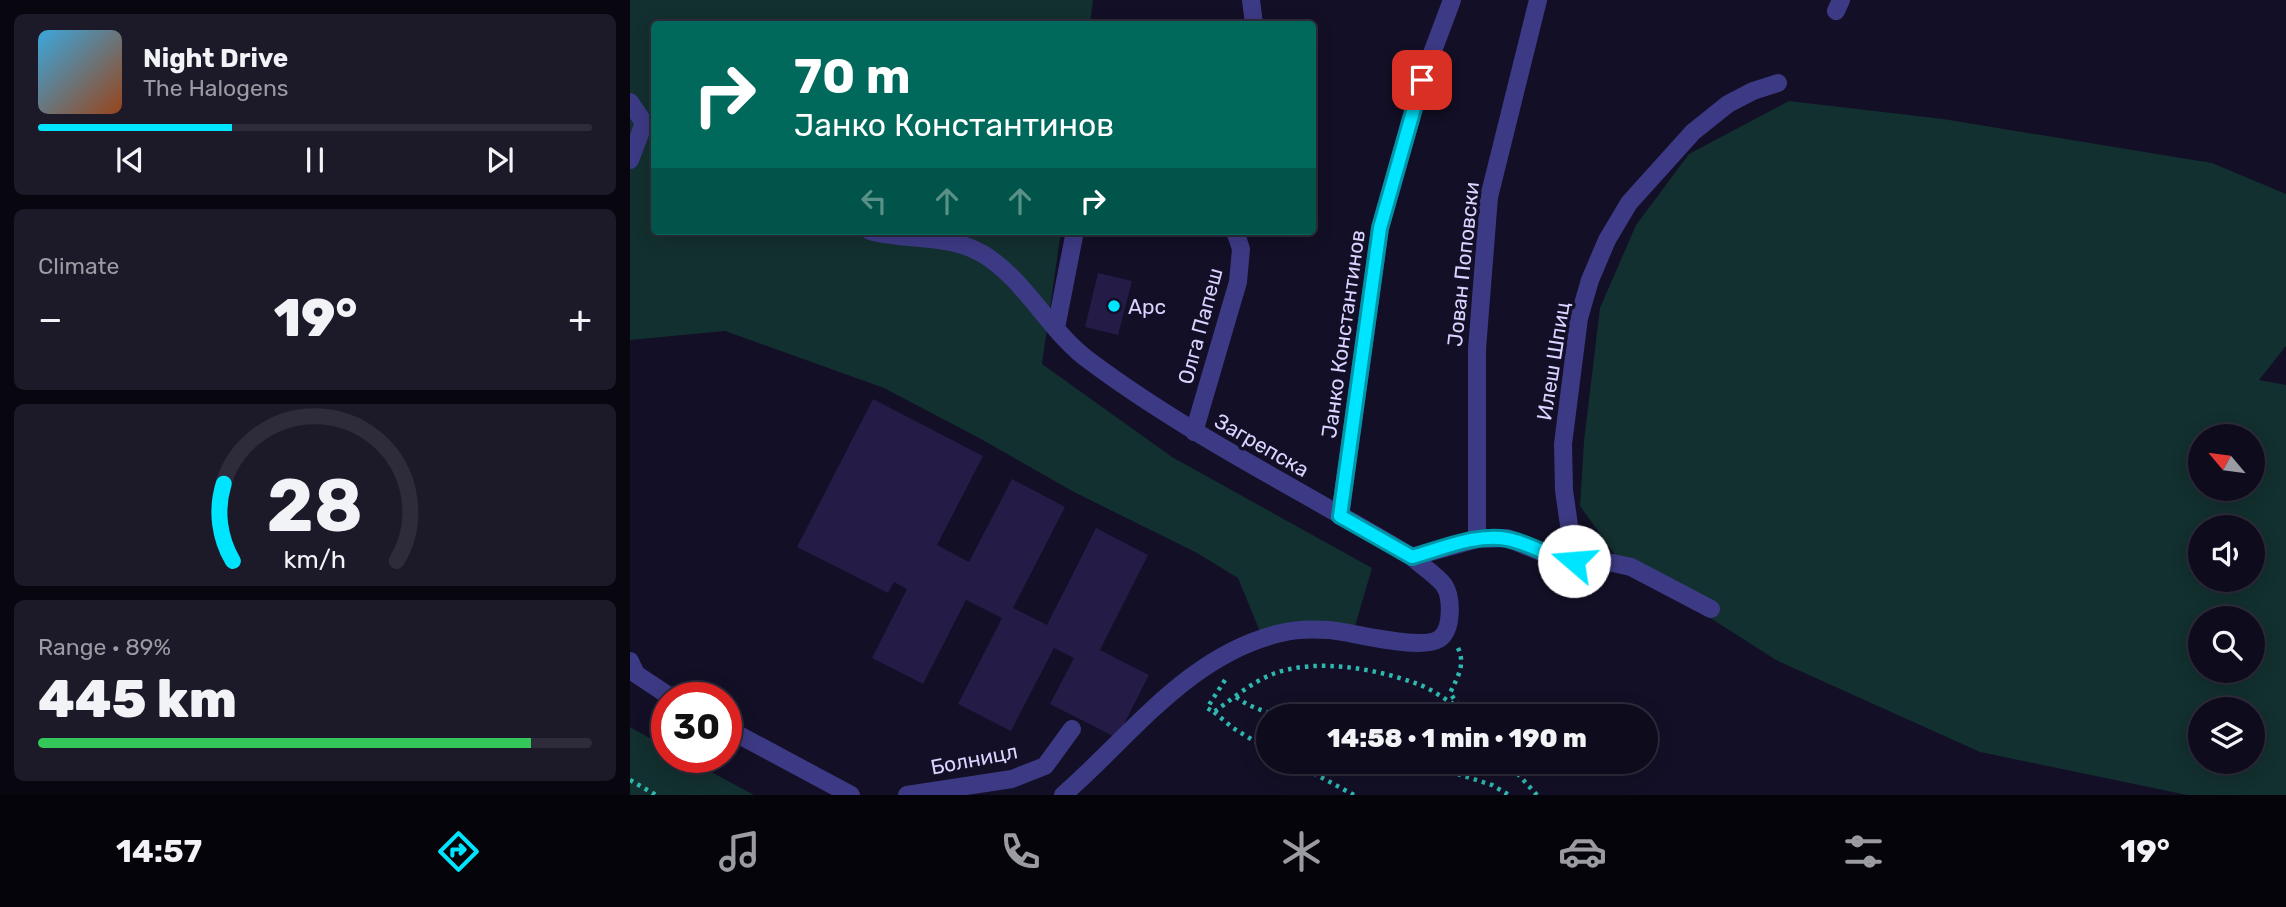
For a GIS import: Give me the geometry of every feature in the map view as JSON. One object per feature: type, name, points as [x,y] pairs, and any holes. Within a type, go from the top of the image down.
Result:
[{"type":"street","points":[[1251,0],[1254,21]]},
{"type":"street","name":"Јанко Константинов","points":[[1340,516],[1380,228],[1422,80],[1452,0]]},
{"type":"street","name":"Јован Поповски","points":[[1477,539],[1477,349],[1489,197],[1538,0]]},
{"type":"street","name":"Илеш Шпиц","points":[[1574,561],[1564,490],[1563,444],[1579,318],[1590,280],[1607,240],[1629,203],[1693,132],[1728,104],[1753,91],[1778,83]]},
{"type":"street","points":[[630,102],[650,125],[630,160]]},
{"type":"street","name":"Загрепска","points":[[899,235],[958,243],[982,253],[1011,274],[1085,358],[1123,387],[1194,432],[1412,557],[1445,586],[1450,612],[1448,628]]},
{"type":"street","points":[[1056,328],[1074,235]]},
{"type":"street","name":"Олга Папеш","points":[[1194,432],[1238,282],[1241,248],[1237,235]]},
{"type":"street","points":[[1412,557],[1477,539],[1507,538],[1560,560],[1613,563],[1631,567],[1711,609]]},
{"type":"street","points":[[1063,795],[1088,774],[1160,701],[1190,678],[1236,650],[1282,632],[1328,630],[1426,643],[1440,639],[1448,628]]},
{"type":"street","points":[[630,661],[636,674],[651,684]]},
{"type":"street","name":"Болницл","points":[[907,795],[1012,779],[1045,766],[1072,729]]},
{"type":"street","points":[[742,737],[851,795]]},
{"type":"path","points":[[1448,628],[1462,657],[1462,667],[1450,693],[1458,704]]},
{"type":"path","points":[[1236,650],[1233,667],[1207,708],[1256,742]]},
{"type":"path","points":[[1214,712],[1272,674],[1306,666],[1360,669],[1417,683],[1453,704]]},
{"type":"path","points":[[1236,697],[1256,708]]},
{"type":"path","points":[[1315,774],[1354,795]]},
{"type":"path","points":[[1458,774],[1492,785],[1509,795]]},
{"type":"path","points":[[1518,774],[1537,795]]},
{"type":"path","points":[[630,780],[656,795]]},
{"type":"green space","points":[[630,0],[1093,0],[1090,21],[651,21],[651,235],[1060,235],[1042,364],[1172,457],[1372,568],[1355,626],[1263,639],[1238,578],[1197,553],[1072,491],[884,388],[725,331],[630,340]]},
{"type":"green space","points":[[1789,101],[1943,119],[2212,163],[2286,194],[2286,346],[2259,380],[2286,385],[2286,795],[2187,795],[1980,752],[1776,660],[1618,559],[1580,506],[1584,441],[1600,308],[1636,225],[1689,154]]},
{"type":"green space","points":[[630,727],[651,739],[651,773],[713,773],[754,795],[630,795]]},
{"type":"building","points":[[1098,273],[1132,281],[1118,335],[1085,327]]},
{"type":"building","points":[[873,399],[983,456],[937,545],[969,562],[1012,479],[1065,507],[1013,608],[1047,625],[1096,528],[1148,555],[1100,650],[1149,675],[1117,738],[1050,704],[1074,658],[1054,648],[1011,731],[958,704],[1002,618],[966,600],[923,684],[872,658],[907,589],[894,582],[888,593],[797,547]]},
{"type":"place","name":"Арс","points":[[1114,306]]},
{"type":"route","points":[[1422,80],[1380,228],[1340,516],[1412,557],[1477,539],[1507,538],[1560,560],[1574,561]]}]
